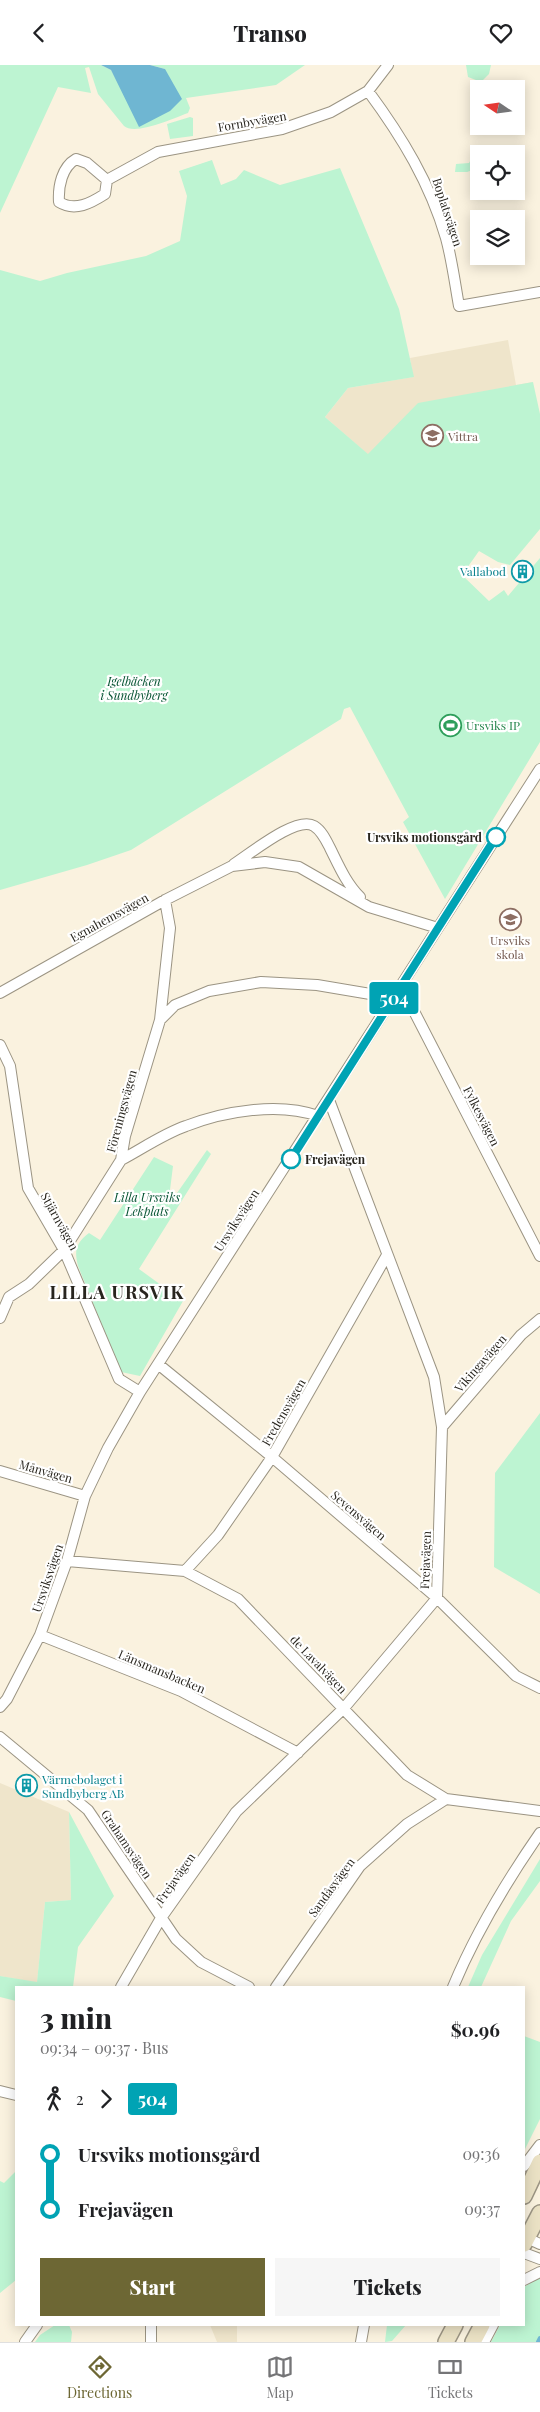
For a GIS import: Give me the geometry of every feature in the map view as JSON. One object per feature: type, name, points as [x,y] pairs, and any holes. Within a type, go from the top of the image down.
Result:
[{"type":"main road","points":[[525,2194],[540,2162]]},
{"type":"main road","points":[[528,2243],[540,2213]]},
{"type":"main road","points":[[446,2342],[454,2326]]},
{"type":"main road","points":[[473,2342],[481,2326]]},
{"type":"street","name":"Fornbyvägen","points":[[107,180],[158,152],[304,123],[342,107],[368,91],[388,65]]},
{"type":"street","name":"Boplatsvägen","points":[[368,91],[396,129],[426,182],[446,239],[459,306],[540,292]]},
{"type":"street","points":[[76,159],[87,163],[107,180],[105,195],[91,203],[70,207],[59,201],[58,191],[68,163],[76,159]]},
{"type":"street","name":"Ursviksvägen","points":[[0,1707],[8,1699],[40,1635],[68,1561],[85,1496],[108,1448],[140,1391],[329,1100],[540,769]]},
{"type":"street","name":"Egnahemsvägen","points":[[0,993],[165,900],[232,866],[280,833],[305,824],[314,826],[324,835],[348,885],[369,907]]},
{"type":"street","name":"Egnahemsvägen","points":[[232,866],[265,862],[299,867],[369,907],[438,928]]},
{"type":"street","name":"Föreningsvägen","points":[[0,1318],[4,1296],[29,1284],[64,1250],[121,1161],[125,1136],[160,1020],[170,928],[165,900]]},
{"type":"street","points":[[160,1020],[175,1005],[209,991],[261,982],[317,985],[394,998]]},
{"type":"street","name":"Fylkesvägen","points":[[401,986],[540,1256]]},
{"type":"street","name":"Stjärnvägen","points":[[0,1045],[10,1067],[28,1189],[64,1250],[119,1379],[140,1391]]},
{"type":"street","name":"Frejavägen","points":[[122,1986],[161,1918],[236,1812],[344,1708],[436,1598],[442,1427],[434,1377],[329,1100]]},
{"type":"street","points":[[121,1161],[186,1126],[221,1116],[258,1110],[301,1110],[318,1116]]},
{"type":"street","name":"Fredensvägen","points":[[185,1571],[218,1535],[272,1457],[387,1255]]},
{"type":"street","name":"Vikingavägen","points":[[442,1427],[521,1335],[540,1319]]},
{"type":"street","name":"Sevensvägen","points":[[158,1364],[272,1457],[436,1598],[516,1676],[540,1688]]},
{"type":"street","name":"Månvägen","points":[[0,1471],[85,1496]]},
{"type":"street","name":"de Lavalvägen","points":[[68,1561],[185,1571],[238,1599],[407,1775],[446,1799],[540,1811]]},
{"type":"street","name":"Länsmansbacken","points":[[40,1635],[182,1691],[298,1753]]},
{"type":"street","name":"Grahamsvägen","points":[[0,1737],[88,1811],[176,1939],[201,1962],[247,1986]]},
{"type":"street","name":"Sandåsvägen","points":[[277,1986],[360,1866],[408,1825],[446,1799]]},
{"type":"street","points":[[453,1986],[470,1948],[507,1880],[540,1833]]},
{"type":"street","points":[[0,2091],[15,2095]]},
{"type":"street","points":[[525,2165],[540,2145]]},
{"type":"street","points":[[528,2243],[540,2259]]},
{"type":"street","points":[[525,2280],[540,2272]]},
{"type":"street","points":[[25,2342],[37,2326]]},
{"type":"street","points":[[151,2326],[151,2342]]},
{"type":"street","points":[[361,2342],[364,2326]]},
{"type":"street","points":[[484,2342],[492,2326]]},
{"type":"shaded area","name":"Vittra","points":[[508,340],[516,385],[533,382],[396,479],[325,417],[348,388],[413,377],[410,358]]},
{"type":"shaded area","points":[[0,1783],[69,1812],[71,1900],[45,1902],[37,1983],[0,1976]]},
{"type":"shaded area","points":[[210,2326],[237,2326],[237,2342],[217,2342]]},
{"type":"green space","points":[[0,65],[101,65],[111,70],[120,86],[165,69],[150,65],[305,65],[276,85],[186,98],[190,108],[188,113],[155,125],[137,129],[129,129],[124,126],[98,94],[89,67],[85,68],[91,93],[58,87],[0,213]]},
{"type":"green space","points":[[466,65],[491,65],[489,74],[483,80],[468,77]]},
{"type":"green space","points":[[190,117],[193,118],[193,136],[170,139],[167,124]]},
{"type":"green space","name":"Igelbäcken i Sundbyberg","points":[[212,160],[221,185],[236,179],[244,170],[280,185],[340,168],[399,309],[414,377],[348,388],[325,417],[368,454],[418,403],[533,382],[540,414],[540,529],[510,565],[498,562],[479,551],[462,575],[489,601],[504,590],[508,596],[540,558],[540,742],[445,899],[403,822],[409,817],[350,707],[344,709],[341,719],[131,850],[0,890],[0,270],[40,281],[67,273],[146,256],[180,241],[187,196],[179,171]]},
{"type":"green space","points":[[470,161],[470,171],[455,172],[456,164]]},
{"type":"green space","name":"Lilla Ursviks Lekplats","points":[[207,1150],[211,1154],[139,1269],[183,1301],[140,1376],[121,1372],[78,1266],[77,1247],[81,1240],[89,1233],[100,1240],[154,1157],[173,1166],[168,1206]]},
{"type":"green space","points":[[540,1413],[540,1594],[494,1567],[495,1473]]},
{"type":"green space","points":[[69,1812],[114,1896],[78,1947],[73,1986],[15,1986],[15,2001],[0,1997],[0,1976],[37,1982],[45,1902],[71,1900]]},
{"type":"green space","points":[[540,1859],[540,1881],[511,1921],[481,1986],[468,1986],[482,1955]]},
{"type":"green space","points":[[525,2036],[540,2042],[540,2119],[525,2149]]},
{"type":"green space","points":[[15,2172],[15,2281],[0,2293],[0,2181],[4,2183]]},
{"type":"green space","points":[[540,2277],[540,2342],[491,2342],[499,2326],[525,2326],[525,2286]]},
{"type":"green space","points":[[54,2326],[69,2326],[72,2332],[71,2342],[35,2342],[40,2335]]},
{"type":"green space","points":[[387,2326],[405,2326],[392,2341],[385,2342]]},
{"type":"water","points":[[101,65],[150,65],[165,69],[182,99],[170,111],[139,127],[111,70]]},
{"type":"waterway","points":[[538,2342],[540,2338]]},
{"type":"bus line","name":"504","points":[[291,1159],[496,837]]},
{"type":"place","name":"Vittra","points":[[432,436]]},
{"type":"place","name":"Vallabod","points":[[522,571]]},
{"type":"place","name":"Ursviks IP","points":[[450,725]]},
{"type":"place","name":"Ursviks motionsgård","points":[[496,837]]},
{"type":"place","name":"Ursviks skola","points":[[510,919]]},
{"type":"place","name":"Frejavägen","points":[[291,1159]]},
{"type":"place","name":"Värmebolaget i Sundbyberg AB","points":[[26,1786]]},
{"type":"district","name":"LILLA URSVIK","points":[[117,1292]]}]
